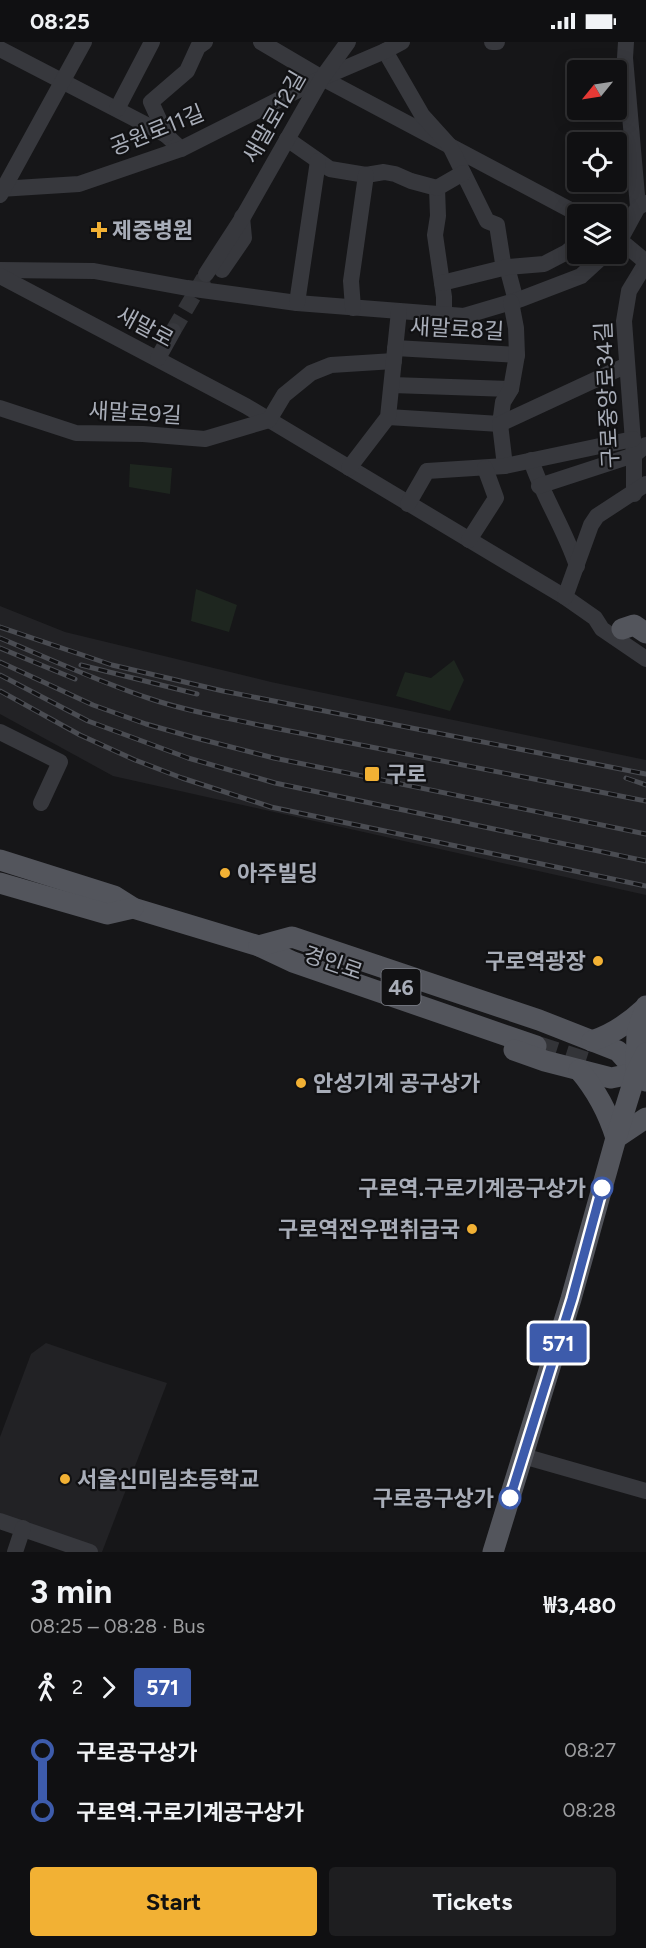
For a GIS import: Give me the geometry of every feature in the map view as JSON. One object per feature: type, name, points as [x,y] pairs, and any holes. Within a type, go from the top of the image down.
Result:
[{"type":"main road","points":[[622,629],[634,625],[646,633]]},
{"type":"main road","name":"경인로","points":[[0,860],[114,896],[133,908],[259,946],[299,951],[538,1041]]},
{"type":"main road","name":"경인로","points":[[0,883],[107,914],[133,908]]},
{"type":"main road","points":[[259,946],[292,938],[539,1020],[618,1051],[643,1075]]},
{"type":"main road","points":[[259,946],[292,970],[377,1005],[545,1061],[579,1070],[611,1078],[643,1075]]},
{"type":"main road","points":[[592,1041],[605,1037],[626,1024],[646,1007]]},
{"type":"main road","points":[[643,1075],[637,1033],[646,1007]]},
{"type":"main road","points":[[493,1552],[572,1299],[616,1138],[643,1075],[646,1053]]},
{"type":"main road","points":[[579,1070],[599,1097],[616,1138]]},
{"type":"main road","points":[[616,1138],[646,1118]]},
{"type":"street","points":[[2,42],[0,48],[166,135],[181,149]]},
{"type":"street","points":[[1,191],[84,42]]},
{"type":"street","points":[[117,109],[152,42]]},
{"type":"street","points":[[166,135],[151,102],[187,71],[198,47],[205,42]]},
{"type":"street","points":[[261,42],[322,78],[567,208]]},
{"type":"street","name":"새말로12길","points":[[187,288],[227,227],[243,217],[322,78],[348,42]]},
{"type":"street","name":"공원로11길","points":[[1,191],[79,184],[181,149],[322,78],[402,42]]},
{"type":"street","points":[[492,42],[497,42]]},
{"type":"street","points":[[626,42],[625,58],[642,205],[627,227]]},
{"type":"street","points":[[385,51],[422,115],[450,146],[487,221],[497,225],[502,263],[507,267],[514,301],[517,355],[511,389],[503,402],[500,424],[505,465]]},
{"type":"street","points":[[287,139],[330,169],[366,175],[384,172],[437,188],[463,173]]},
{"type":"street","points":[[297,303],[318,160]]},
{"type":"street","points":[[353,308],[351,281],[366,175]]},
{"type":"street","points":[[437,188],[438,216],[435,235],[444,315]]},
{"type":"street","name":"새말로12길","points":[[207,282],[244,238],[243,217]]},
{"type":"street","name":"구로중앙로34길","points":[[627,247],[646,262],[629,291],[624,321],[627,366],[638,446],[640,489]]},
{"type":"street","points":[[442,284],[507,267],[544,264],[567,252]]},
{"type":"street","points":[[0,270],[94,271],[187,288],[207,282],[297,303],[464,316],[514,301],[581,276],[594,264]]},
{"type":"street","name":"새말로","points":[[0,276],[158,358],[269,420],[565,597],[595,618],[602,629],[646,659]]},
{"type":"street","name":"새말로8길","points":[[388,417],[399,311]]},
{"type":"street","points":[[158,358],[173,331]]},
{"type":"street","points":[[269,420],[284,395],[311,373],[331,364],[394,355]]},
{"type":"street","name":"새말로8길","points":[[394,355],[517,355]]},
{"type":"street","points":[[349,468],[388,417],[500,424],[627,366]]},
{"type":"street","points":[[392,385],[511,389]]},
{"type":"street","name":"새말로9길","points":[[0,408],[76,433],[143,434],[205,439],[269,420]]},
{"type":"street","points":[[408,504],[428,471],[485,468],[638,446]]},
{"type":"street","points":[[539,486],[638,446]]},
{"type":"street","points":[[531,460],[539,486],[561,525],[577,566]]},
{"type":"street","points":[[469,540],[496,498],[485,468]]},
{"type":"street","points":[[565,597],[591,525],[597,516],[640,489]]},
{"type":"street","name":"새말로","points":[[595,618],[606,618],[646,645]]},
{"type":"street","points":[[0,732],[60,762],[40,803]]},
{"type":"street","points":[[523,1456],[646,1491]]},
{"type":"street","points":[[0,1521],[90,1552]]},
{"type":"street","points":[[15,1552],[23,1528]]},
{"type":"shaded area","points":[[130,464],[172,468],[170,494],[129,487]]},
{"type":"shaded area","points":[[196,589],[237,605],[229,632],[191,621]]},
{"type":"shaded area","points":[[0,606],[65,632],[271,682],[646,760],[646,895],[113,776],[0,714]]},
{"type":"shaded area","points":[[454,660],[464,680],[450,711],[396,696],[405,672],[431,678]]},
{"type":"shaded area","name":"서울신미림초등학교","points":[[46,1343],[167,1383],[102,1552],[90,1552],[0,1521],[0,1437],[31,1354]]},
{"type":"tunnel","points":[[173,331],[204,278]]},
{"type":"tunnel","points":[[536,1046],[592,1064]]},
{"type":"railway","points":[[0,627],[112,665],[223,691],[646,774]]},
{"type":"railway","points":[[0,638],[112,685],[205,714],[646,801]]},
{"type":"railway","points":[[0,648],[75,679]]},
{"type":"railway","points":[[0,662],[93,705],[192,737],[274,758],[646,834]]},
{"type":"railway","points":[[81,665],[197,694]]},
{"type":"railway","points":[[0,675],[88,721],[188,758],[275,783],[646,861]]},
{"type":"railway","points":[[0,691],[80,735],[135,760],[271,807],[646,886]]},
{"type":"railway","points":[[626,778],[646,785]]},
{"type":"bus line","name":"571","points":[[510,1498],[572,1299],[602,1188]]},
{"type":"place","name":"제중병원","points":[[99,230]]},
{"type":"place","name":"구로","points":[[372,774]]},
{"type":"place","name":"아주빌딩","points":[[225,873]]},
{"type":"place","name":"구로역광장","points":[[598,961]]},
{"type":"place","name":"안성기계 공구상가","points":[[301,1083]]},
{"type":"place","name":"구로역.구로기계공구상가","points":[[602,1188]]},
{"type":"place","name":"구로역전우편취급국","points":[[472,1229]]},
{"type":"place","name":"서울신미림초등학교","points":[[65,1479]]},
{"type":"place","name":"구로공구상가","points":[[510,1498]]}]
